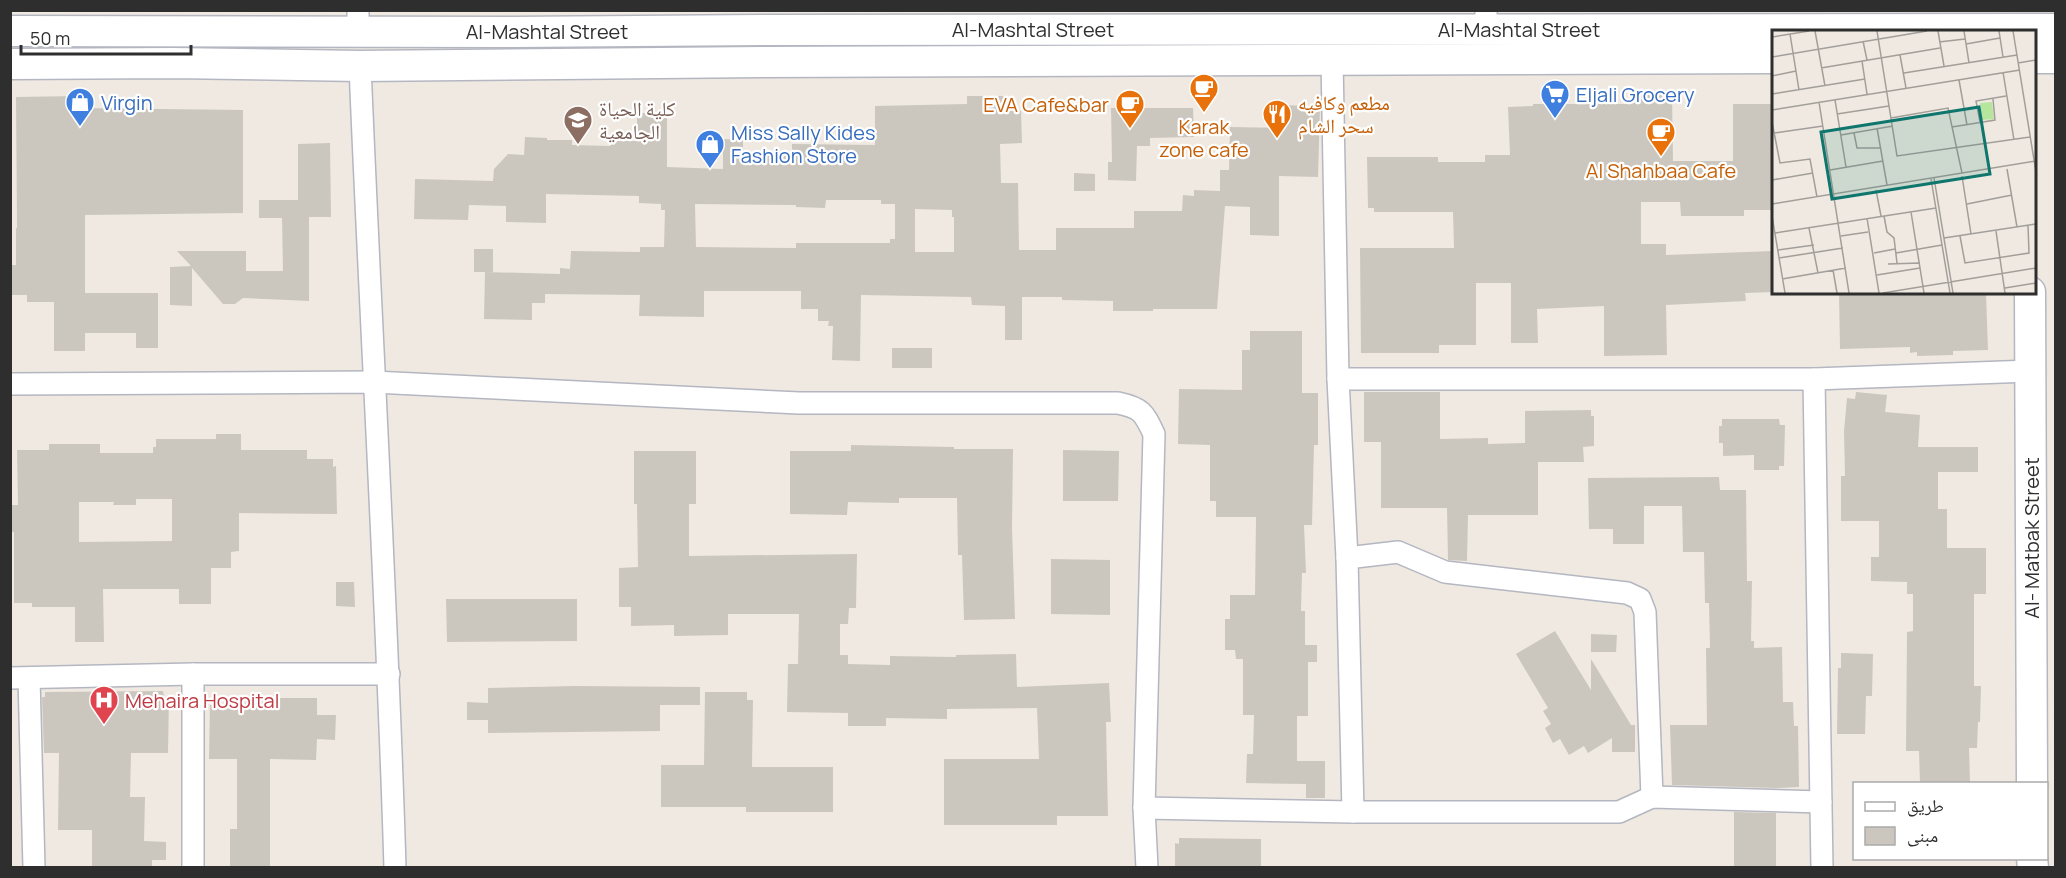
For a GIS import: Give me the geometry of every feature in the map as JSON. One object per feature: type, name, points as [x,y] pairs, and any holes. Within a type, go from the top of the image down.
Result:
[{"type":"main road","points":[[723,20],[723,63]]},
{"type":"main road","points":[[761,20],[762,62]]},
{"type":"main road","name":"Al-Mashtal Street","points":[[10,31],[358,21],[1486,20],[2036,25]]},
{"type":"main road","name":"Al-Mashtal Street","points":[[10,64],[172,63],[360,66],[1772,58]]},
{"type":"main road","points":[[2036,58],[2055,58]]},
{"type":"main road","name":"Al- Matbak Street","points":[[2030,294],[2032,782]]},
{"type":"street","points":[[1332,60],[1338,380],[1347,558],[1353,812]]},
{"type":"street","points":[[360,66],[389,674],[395,867]]},
{"type":"street","points":[[1338,380],[1814,379],[2030,371]]},
{"type":"street","points":[[1814,379],[1822,867]]},
{"type":"street","points":[[10,384],[374,382],[799,403],[1118,403],[1134,406],[1145,416],[1154,434],[1144,808],[1147,867]]},
{"type":"street","points":[[1347,558],[1398,552],[1445,572],[1628,593],[1640,599],[1645,612],[1652,797]]},
{"type":"street","points":[[34,867],[20,678],[194,674],[389,674]]},
{"type":"street","points":[[193,867],[194,674]]},
{"type":"street","points":[[1144,808],[1353,812],[1619,812],[1652,797],[1821,802]]},
{"type":"building","points":[[1672,93],[1673,161],[1733,161],[1733,104],[1772,104],[1772,210],[1744,210],[1744,216],[1681,216],[1680,202],[1641,202],[1641,244],[1666,244],[1666,255],[1772,251],[1772,292],[1745,293],[1746,301],[1666,305],[1667,355],[1604,356],[1604,306],[1537,309],[1538,343],[1511,343],[1511,283],[1476,283],[1476,345],[1439,345],[1439,353],[1361,353],[1360,248],[1454,248],[1453,212],[1374,212],[1374,208],[1368,208],[1367,157],[1438,157],[1438,162],[1485,162],[1485,155],[1510,155],[1508,107],[1533,106],[1533,104],[1625,104],[1637,102],[1637,94]]},
{"type":"building","points":[[79,96],[79,108],[243,110],[243,213],[85,215],[85,293],[158,293],[158,348],[136,348],[136,333],[85,333],[85,351],[54,351],[54,302],[27,302],[27,295],[10,295],[10,265],[16,265],[16,97]]},
{"type":"building","points":[[967,96],[1008,96],[1009,111],[1021,111],[1022,143],[1000,144],[1001,183],[1018,183],[1019,250],[1056,250],[1056,228],[1134,228],[1134,211],[1182,211],[1183,195],[1194,196],[1194,190],[1220,191],[1220,170],[1229,170],[1230,127],[1285,128],[1286,105],[1320,107],[1318,177],[1279,176],[1279,236],[1250,235],[1250,207],[1225,206],[1217,309],[1113,311],[1113,301],[1022,297],[1022,340],[1005,340],[1005,306],[972,305],[971,297],[861,295],[860,361],[832,360],[833,326],[828,326],[829,321],[818,321],[818,309],[801,309],[801,291],[704,291],[704,317],[639,316],[640,295],[545,294],[545,303],[532,303],[532,320],[484,319],[485,272],[560,274],[560,268],[570,269],[571,251],[640,252],[640,247],[664,247],[665,210],[661,210],[661,204],[639,203],[639,196],[546,194],[546,223],[506,222],[506,206],[469,205],[468,220],[414,219],[415,179],[493,181],[494,169],[508,154],[524,155],[525,137],[572,140],[572,145],[610,146],[611,141],[637,141],[637,113],[667,113],[667,167],[723,169],[723,139],[743,140],[743,152],[792,152],[792,144],[875,145],[875,106],[967,104]],"holes":[[[826,200],[881,200],[881,204],[895,204],[895,239],[890,239],[890,243],[796,243],[796,248],[696,247],[695,204],[796,205],[796,207],[825,208]],[[915,209],[952,210],[954,252],[915,252]]]},
{"type":"building","points":[[1111,108],[1193,108],[1194,137],[1150,138],[1150,146],[1137,146],[1136,181],[1108,180],[1108,162],[1112,162]]},
{"type":"building","points":[[330,143],[331,217],[309,217],[309,301],[243,298],[235,304],[223,304],[192,268],[192,306],[170,305],[170,267],[191,266],[177,251],[246,251],[246,271],[283,271],[282,218],[259,218],[259,200],[298,200],[298,144]]},
{"type":"building","points":[[1074,173],[1095,174],[1095,191],[1074,191]]},
{"type":"building","points":[[474,249],[493,249],[493,272],[474,272]]},
{"type":"building","points":[[1839,294],[1986,294],[1988,350],[1953,351],[1953,355],[1917,356],[1917,352],[1910,353],[1910,347],[1840,349]]},
{"type":"building","points":[[1250,331],[1302,331],[1302,393],[1318,393],[1318,445],[1314,445],[1312,525],[1304,525],[1306,573],[1302,573],[1301,611],[1305,611],[1305,645],[1317,645],[1317,662],[1308,662],[1308,716],[1297,716],[1297,761],[1325,761],[1325,798],[1306,798],[1306,784],[1246,783],[1247,754],[1253,754],[1254,715],[1243,715],[1243,659],[1236,659],[1235,650],[1225,650],[1225,619],[1230,619],[1230,595],[1255,595],[1256,517],[1216,517],[1216,501],[1210,501],[1210,445],[1178,444],[1179,389],[1242,390],[1242,350],[1250,350]]},
{"type":"building","points":[[892,348],[932,348],[932,368],[892,368]]},
{"type":"building","points":[[1364,392],[1440,392],[1440,439],[1488,438],[1488,444],[1525,443],[1525,411],[1591,410],[1591,416],[1594,416],[1594,446],[1583,447],[1584,462],[1538,462],[1538,515],[1468,515],[1467,561],[1448,560],[1447,508],[1381,508],[1381,442],[1364,442]]},
{"type":"building","points":[[1856,392],[1887,395],[1885,412],[1920,415],[1918,447],[1978,447],[1978,472],[1938,472],[1938,509],[1947,509],[1947,548],[1986,548],[1986,594],[1974,594],[1974,686],[1981,686],[1977,748],[1969,748],[1970,782],[1920,782],[1919,751],[1906,751],[1907,632],[1913,631],[1913,594],[1907,594],[1907,582],[1871,581],[1871,557],[1879,557],[1879,521],[1841,521],[1841,476],[1845,476],[1844,431],[1847,398],[1855,399]]},
{"type":"building","points":[[1722,419],[1779,419],[1780,425],[1785,425],[1784,466],[1779,466],[1779,470],[1754,470],[1754,455],[1723,456],[1723,443],[1719,443],[1719,426],[1722,426]]},
{"type":"building","points":[[216,434],[241,434],[241,450],[307,450],[307,459],[333,459],[333,467],[336,466],[337,514],[239,513],[239,551],[231,552],[231,568],[211,568],[211,604],[179,604],[179,589],[103,589],[104,642],[75,642],[75,607],[32,607],[32,603],[14,603],[14,532],[10,532],[10,505],[18,505],[17,450],[49,450],[49,444],[100,444],[100,453],[153,453],[156,439],[216,439]],"holes":[[[136,499],[172,499],[172,541],[79,542],[79,502],[114,502],[113,505],[136,505]]]},
{"type":"building","points":[[851,445],[1013,449],[1012,528],[1015,619],[964,620],[962,555],[958,555],[957,498],[899,498],[899,503],[848,502],[847,515],[790,514],[790,451],[851,451]]},
{"type":"building","points":[[1063,450],[1119,451],[1118,501],[1063,501]]},
{"type":"building","points":[[634,451],[696,451],[696,504],[689,504],[689,556],[857,554],[856,608],[849,608],[848,624],[840,624],[840,655],[848,655],[848,664],[890,665],[890,656],[956,657],[956,655],[1016,654],[1017,687],[1109,683],[1111,722],[1106,722],[1108,816],[1057,816],[1057,825],[944,825],[944,759],[1039,759],[1037,708],[947,709],[947,719],[886,718],[886,726],[848,726],[848,713],[787,712],[788,664],[798,664],[799,614],[728,614],[728,635],[674,636],[674,625],[631,626],[631,607],[619,607],[619,568],[638,567],[637,504],[634,504]]},
{"type":"building","points":[[1719,477],[1720,490],[1746,490],[1747,581],[1752,581],[1751,641],[1754,641],[1754,648],[1782,647],[1783,702],[1793,702],[1794,726],[1798,726],[1799,787],[1672,785],[1670,725],[1707,725],[1706,648],[1710,648],[1709,603],[1705,603],[1704,552],[1683,552],[1682,506],[1644,506],[1644,544],[1613,544],[1613,529],[1589,529],[1588,478]]},
{"type":"building","points":[[1051,559],[1110,560],[1110,615],[1051,614]]},
{"type":"building","points":[[336,582],[354,582],[355,607],[336,606]]},
{"type":"building","points":[[446,599],[577,599],[577,641],[447,642]]},
{"type":"building","points":[[1555,631],[1591,690],[1591,659],[1631,725],[1635,725],[1635,752],[1612,752],[1612,738],[1588,753],[1584,746],[1569,755],[1560,739],[1553,743],[1545,728],[1551,724],[1543,711],[1548,708],[1516,654]]},
{"type":"building","points":[[1591,634],[1617,635],[1616,652],[1591,652]]},
{"type":"building","points":[[1841,653],[1873,654],[1872,696],[1866,696],[1865,734],[1837,734],[1838,668],[1841,668]]},
{"type":"building","points":[[700,687],[700,705],[660,705],[660,731],[488,733],[488,720],[467,720],[467,702],[488,703],[488,688]]},
{"type":"building","points":[[163,691],[164,697],[169,697],[168,753],[131,753],[130,797],[145,797],[144,841],[166,842],[166,860],[152,860],[152,867],[92,867],[92,830],[58,830],[59,753],[44,753],[42,697],[45,697],[45,692]]},
{"type":"building","points":[[705,692],[747,692],[747,700],[753,700],[752,767],[833,767],[833,812],[746,812],[746,807],[661,807],[661,765],[704,765]]},
{"type":"building","points":[[279,698],[317,698],[317,715],[336,715],[335,740],[317,739],[316,760],[270,759],[270,867],[230,867],[230,829],[237,829],[237,759],[209,759],[210,705],[245,706],[246,701],[279,702]]},
{"type":"building","points":[[1734,812],[1776,813],[1776,867],[1734,867]]},
{"type":"building","points":[[1179,838],[1261,839],[1261,867],[1175,867],[1175,843],[1179,844]]},
{"type":"place","name":"Karak zone cafe","points":[[1204,114]]},
{"type":"place","name":"Eljali Grocery","points":[[1555,120]]},
{"type":"place","name":"Virgin","points":[[80,128]]},
{"type":"place","name":"EVA Cafe&bar","points":[[1130,130]]},
{"type":"place","name":"مطعم وكافيه سحر الشام","points":[[1277,140]]},
{"type":"place","name":"كلية الحياة الجامعية","points":[[578,146]]},
{"type":"place","name":"Al Shahbaa Cafe","points":[[1661,158]]},
{"type":"place","name":"Miss Sally Kides Fashion Store","points":[[710,170]]},
{"type":"place","name":"Mehaira Hospital","points":[[104,726]]}]
